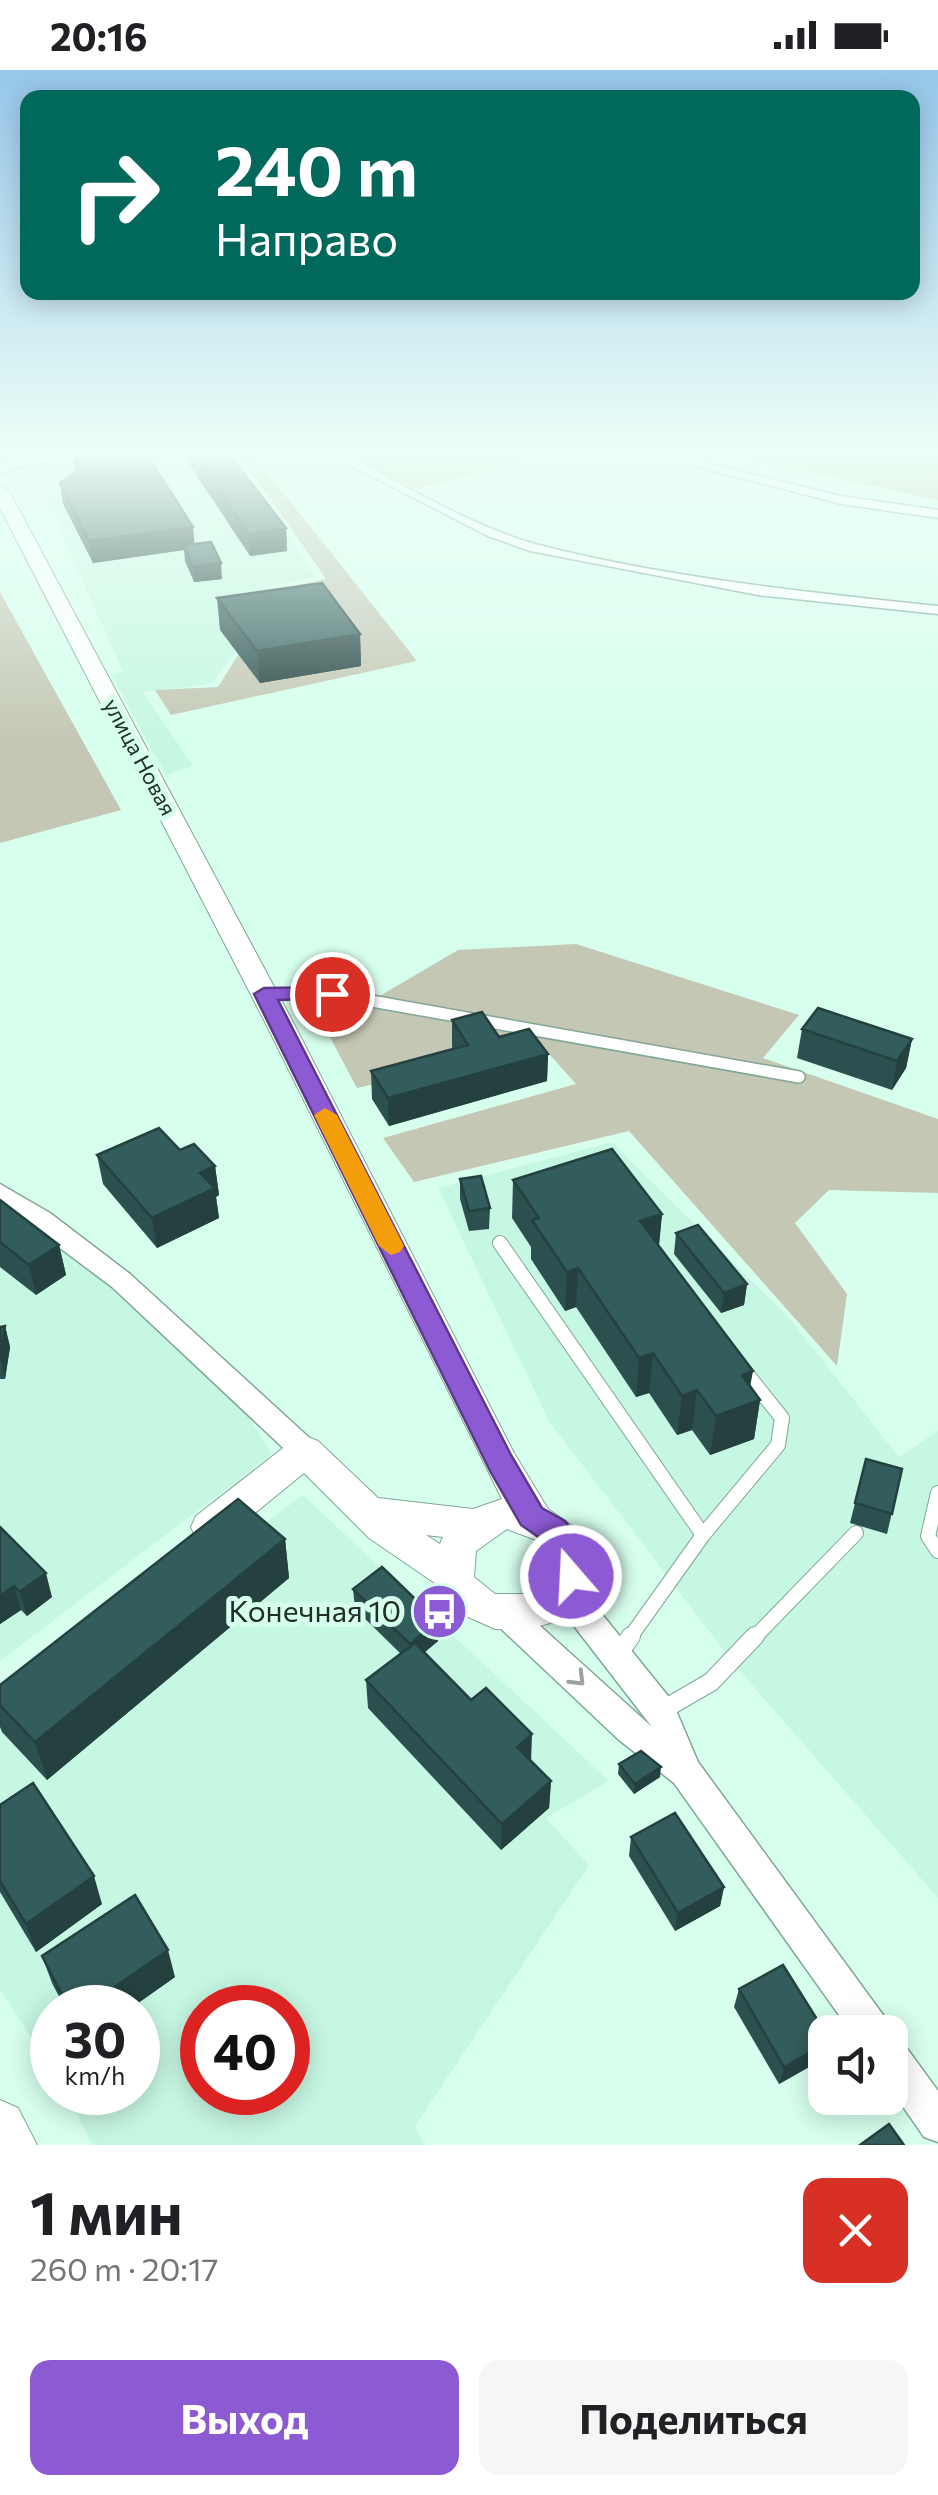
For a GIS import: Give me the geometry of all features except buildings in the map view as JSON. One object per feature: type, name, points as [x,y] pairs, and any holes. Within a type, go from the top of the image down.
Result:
[{"type":"street","name":"улица Новая","points":[[31,549],[280,1024],[500,1463],[500,1519]]},
{"type":"street","points":[[539,549],[758,590],[938,610]]},
{"type":"street","points":[[0,1192],[56,1227],[246,1394],[408,1548],[456,1576]]},
{"type":"street","points":[[183,1548],[306,1451]]},
{"type":"street","points":[[367,1512],[500,1519],[554,1530],[565,1542],[571,1558],[566,1591],[547,1606],[506,1614]]},
{"type":"street","points":[[500,1519],[462,1540],[456,1555],[459,1588],[472,1601],[506,1614],[630,1730],[686,1772]]},
{"type":"street","points":[[566,1591],[660,1711],[686,1772],[861,2015]]},
{"type":"street","points":[[908,2081],[938,2123]]},
{"type":"street","points":[[0,2126],[11,2145]]},
{"type":"lane","points":[[264,994],[332,994],[799,1077]]},
{"type":"lane","points":[[500,1243],[703,1536]]},
{"type":"lane","points":[[618,1654],[703,1536],[778,1445],[782,1418],[735,1359]]},
{"type":"lane","points":[[938,1493],[928,1536],[938,1551]]},
{"type":"lane","points":[[660,1711],[711,1682],[856,1533]]},
{"type":"shaded area","points":[[69,549],[296,549],[315,577],[272,586],[272,604],[211,684],[143,692],[193,766],[166,775],[111,675],[123,672]]},
{"type":"shaded area","points":[[305,549],[328,549],[417,661],[171,715],[155,690],[218,687],[279,589],[326,579]]},
{"type":"shaded area","points":[[0,592],[121,810],[0,843]]},
{"type":"shaded area","points":[[576,944],[799,1015],[763,1058],[938,1119],[938,1193],[829,1190],[795,1223],[847,1294],[837,1366],[629,1131],[414,1182],[383,1138],[576,1084],[540,1044],[357,1088],[325,1028],[458,950]]},
{"type":"shaded area","points":[[612,1142],[789,1318],[899,1457],[938,1431],[938,1898],[738,1669],[549,1421],[438,1188]]},
{"type":"shaded area","points":[[0,1198],[95,1271],[238,1400],[272,1454],[0,1661]]},
{"type":"shaded area","points":[[303,1495],[609,1781],[546,1818],[589,1865],[415,2126],[425,2145],[93,2145],[77,2115],[160,2115],[160,1985],[30,1985],[30,2036],[0,1989],[0,1720]]},
{"type":"slow traffic","points":[[325,1115],[391,1246]]},
{"type":"place","name":"Конечная 10","points":[[440,1612]]},
{"type":"route","points":[[332,994],[264,994],[500,1463],[532,1516],[565,1542],[571,1558],[571,1576]]}]
